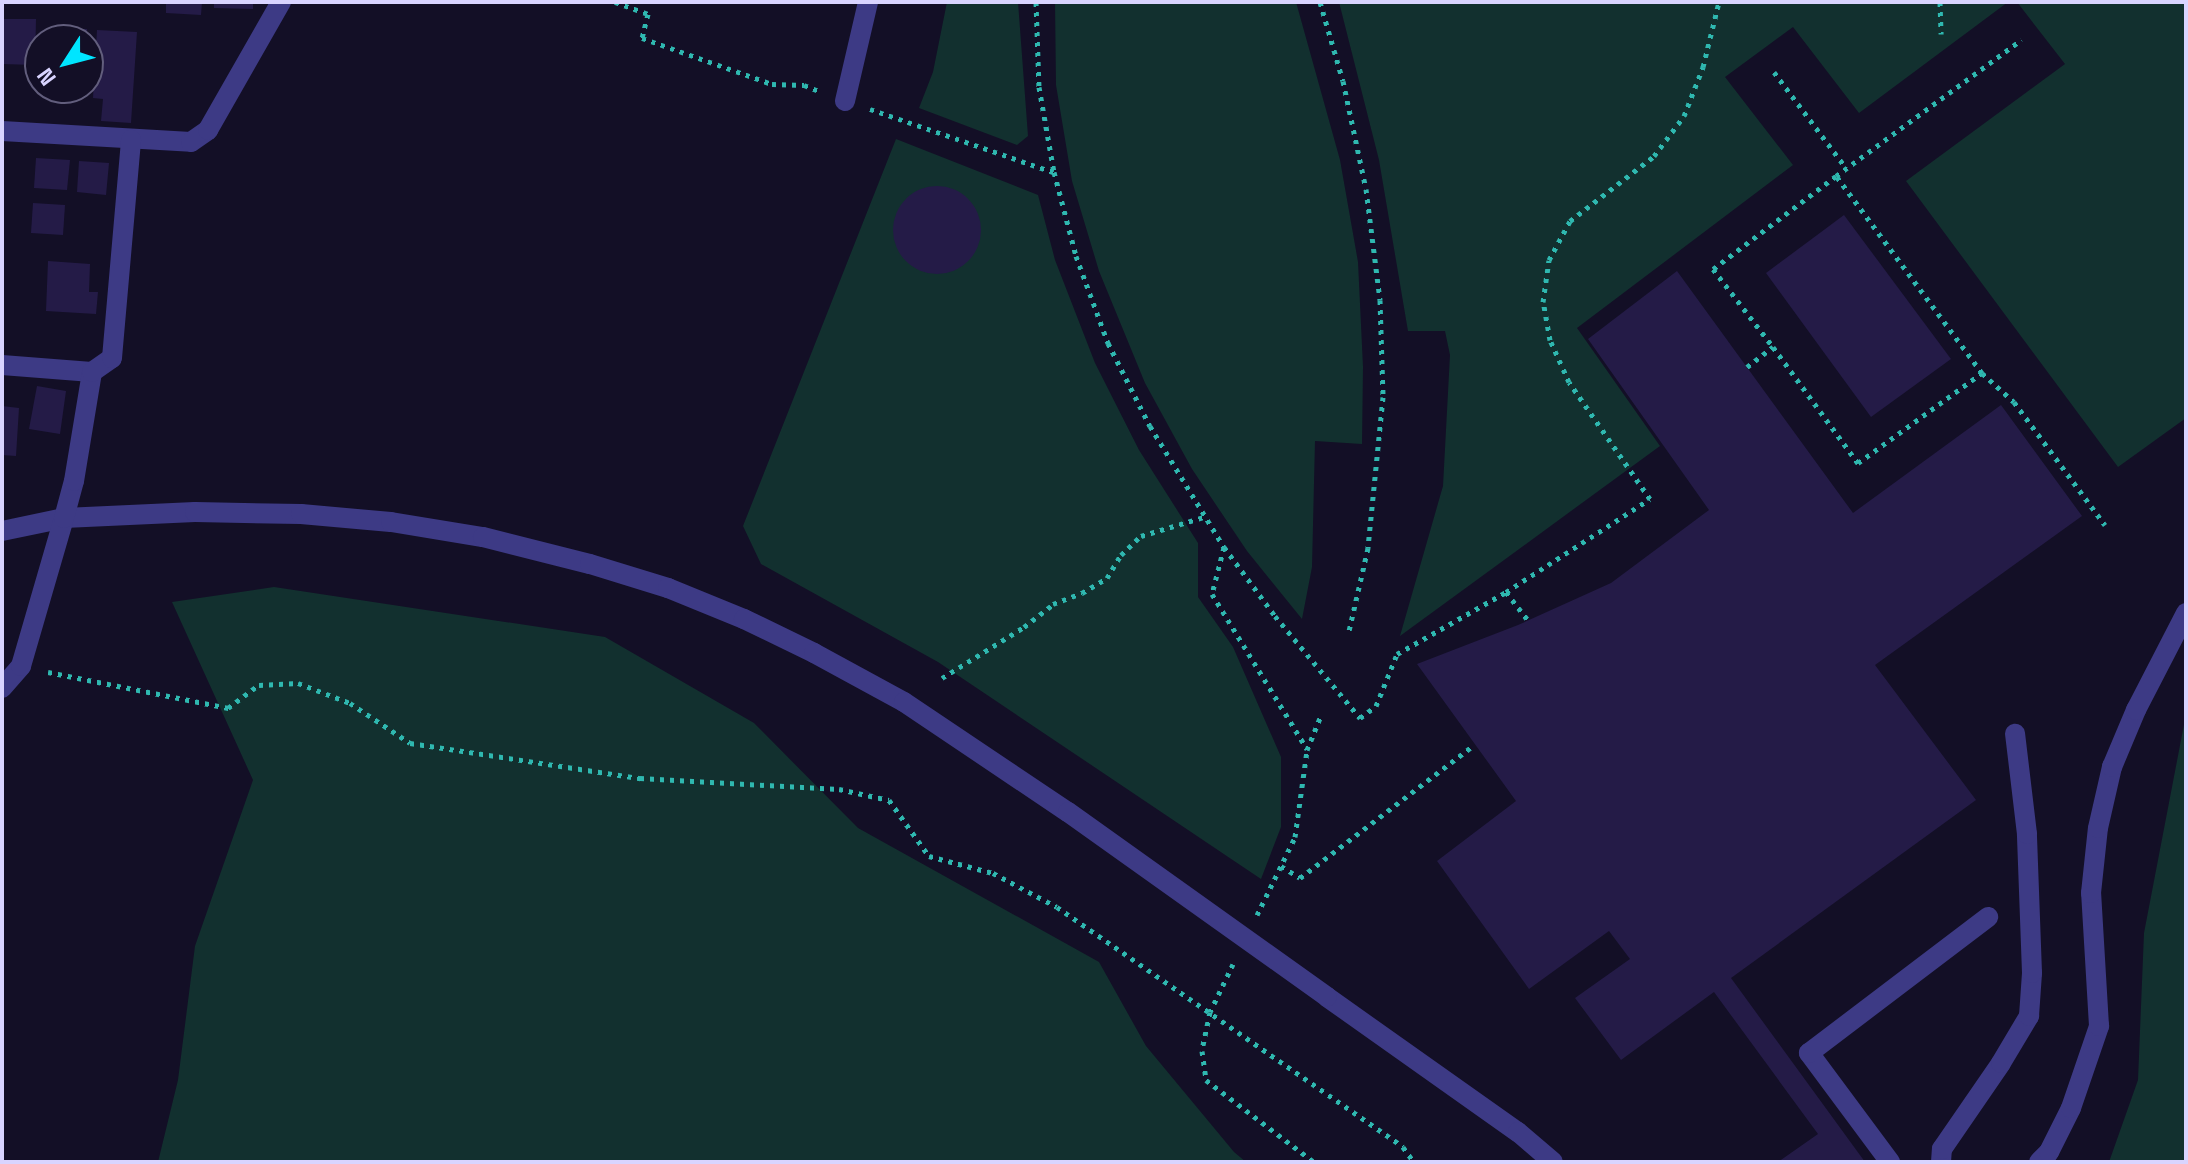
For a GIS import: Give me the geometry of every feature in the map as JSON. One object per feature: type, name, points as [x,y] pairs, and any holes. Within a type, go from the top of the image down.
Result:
[{"type":"street","points":[[2,131],[191,142],[208,130],[281,2]]},
{"type":"street","points":[[845,101],[868,2]]},
{"type":"street","points":[[2,365],[92,372],[112,358],[131,140]]},
{"type":"street","points":[[2,688],[21,666],[64,518],[74,481],[92,372]]},
{"type":"street","points":[[2,531],[64,518],[195,512],[301,514],[391,522],[483,537],[668,588],[744,619],[904,702],[1068,812],[1518,1132],[1553,1162]]},
{"type":"street","points":[[2039,1162],[2049,1152],[2071,1108],[2099,1026],[2091,893],[2098,828],[2112,767],[2136,710],[2186,613]]},
{"type":"street","points":[[1941,1162],[1942,1149],[2029,1016],[2032,973],[2027,834],[2015,734]]},
{"type":"street","points":[[1890,1162],[1809,1053],[1988,917]]},
{"type":"path","points":[[1036,2],[1039,87],[1054,172],[1076,256],[1108,343],[1150,426],[1224,547],[1275,616],[1360,718],[1376,706],[1397,654],[1506,592],[1650,499],[1569,382],[1550,340],[1543,302],[1549,260],[1570,221],[1654,156],[1684,116],[1703,67],[1719,2]]},
{"type":"path","points":[[1320,2],[1343,81],[1366,189],[1380,300],[1383,397],[1368,548],[1348,635]]},
{"type":"path","points":[[1940,2],[1941,34]]},
{"type":"path","points":[[1982,373],[1858,463],[1713,269],[2021,40]]},
{"type":"path","points":[[1774,72],[1846,168]]},
{"type":"path","points":[[1836,176],[1982,373],[2014,402],[2105,525]]},
{"type":"path","points":[[1747,367],[1773,347]]},
{"type":"path","points":[[942,678],[1024,627],[1053,604],[1082,593],[1107,578],[1121,555],[1141,536],[1204,517]]},
{"type":"path","points":[[1224,547],[1212,594],[1307,750]]},
{"type":"path","points":[[1506,592],[1528,620]]},
{"type":"path","points":[[21,666],[228,708],[259,685],[298,683],[350,703],[410,743],[640,778],[839,789],[889,800],[929,856],[993,873],[1057,907],[1403,1147],[1414,1162]]},
{"type":"path","points":[[1255,919],[1295,837],[1307,750],[1321,716]]},
{"type":"path","points":[[1281,866],[1300,878],[1474,745]]},
{"type":"path","points":[[1235,959],[1210,1012],[1202,1051],[1206,1080],[1314,1162]]},
{"type":"green space","points":[[947,2],[1018,2],[1028,136],[1017,145],[919,108],[933,72]]},
{"type":"green space","points":[[1055,2],[1296,2],[1340,160],[1358,262],[1363,367],[1362,444],[1315,441],[1312,567],[1302,619],[1247,551],[1192,469],[1145,383],[1099,271],[1072,181],[1056,85]]},
{"type":"green space","points":[[1339,2],[2008,2],[1859,113],[1793,27],[1725,77],[1793,165],[1577,328],[1660,446],[1400,636],[1443,486],[1450,355],[1445,331],[1408,331],[1379,160]]},
{"type":"green space","points":[[2017,2],[2186,2],[2186,418],[2118,467],[1906,181],[2065,64]]},
{"type":"green space","points":[[896,139],[1038,195],[1055,260],[1095,363],[1139,450],[1198,543],[1198,597],[1233,647],[1281,757],[1281,827],[1261,879],[938,662],[761,564],[743,526]]},
{"type":"green space","points":[[274,587],[605,637],[754,723],[858,828],[1099,962],[1146,1046],[1234,1152],[1246,1162],[158,1162],[178,1080],[195,946],[253,780],[172,602]]},
{"type":"green space","points":[[2186,714],[2186,1162],[2109,1162],[2138,1080],[2144,933]]},
{"type":"building","points":[[166,2],[202,2],[201,15],[166,13]]},
{"type":"building","points":[[214,2],[253,2],[253,9],[214,8]]},
{"type":"building","points":[[2,19],[36,19],[36,24],[24,24],[24,65],[2,64]]},
{"type":"building","points":[[104,30],[137,32],[131,123],[101,121],[104,104]]},
{"type":"building","points":[[36,158],[70,160],[67,190],[34,188]]},
{"type":"building","points":[[79,161],[109,163],[106,195],[77,192]]},
{"type":"building","points":[[937,186],[954,190],[968,199],[977,213],[981,230],[977,247],[968,261],[954,270],[937,274],[920,270],[906,261],[897,247],[893,230],[897,213],[906,199],[920,190]]},
{"type":"building","points":[[33,203],[65,205],[63,235],[31,233]]},
{"type":"building","points":[[1844,215],[1951,359],[1871,417],[1766,273]]},
{"type":"building","points":[[48,261],[90,264],[89,292],[98,292],[96,314],[46,311]]},
{"type":"building","points":[[1677,271],[1853,513],[2001,405],[2082,516],[1875,665],[1976,800],[1731,978],[1865,1162],[1778,1162],[1818,1134],[1714,992],[1621,1060],[1575,998],[1630,959],[1609,931],[1529,989],[1437,861],[1516,801],[1417,664],[1518,625],[1611,583],[1709,510],[1588,339]]},
{"type":"building","points":[[37,386],[66,391],[60,434],[29,429]]},
{"type":"building","points":[[2,406],[19,408],[16,456],[2,455]]}]
